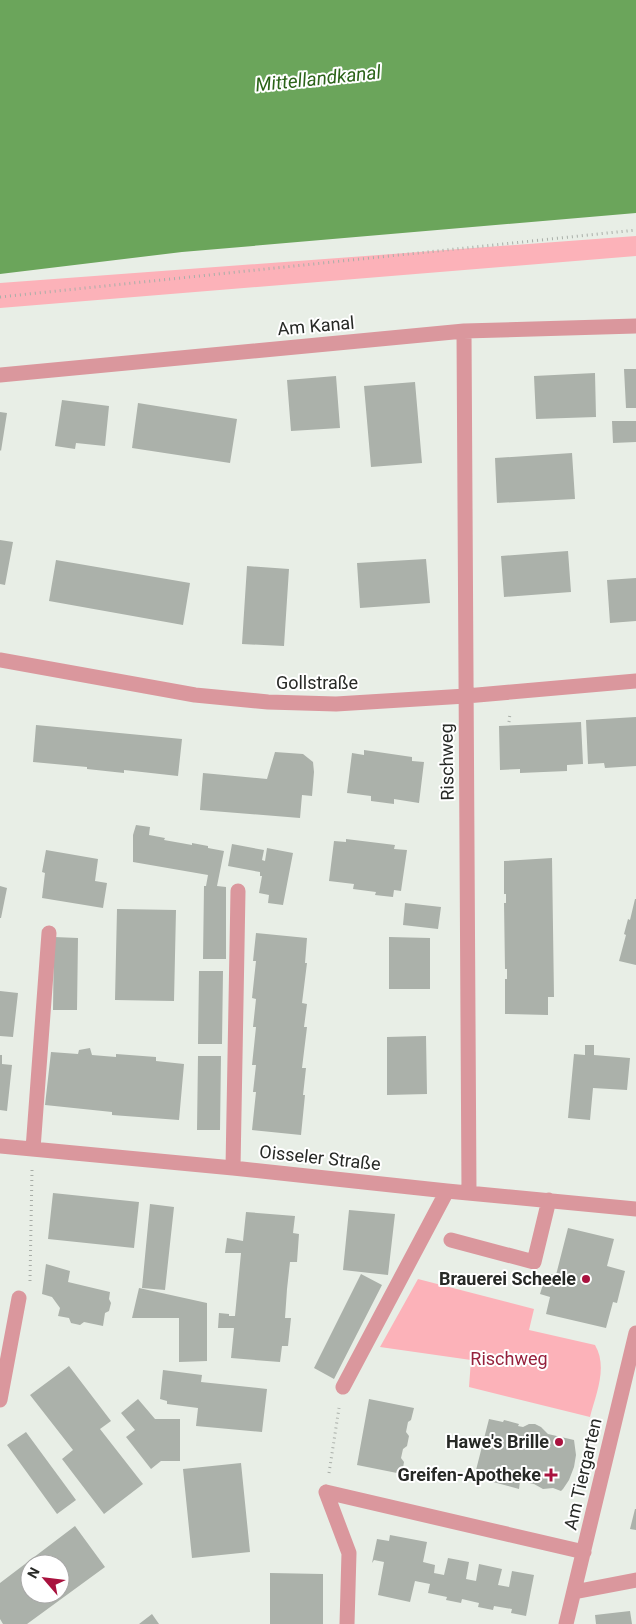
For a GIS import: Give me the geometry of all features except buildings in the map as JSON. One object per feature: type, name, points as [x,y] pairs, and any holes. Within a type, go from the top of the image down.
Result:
[{"type":"street","name":"Am Kanal","points":[[0,375],[464,331],[636,326]]},
{"type":"street","name":"Rischweg","points":[[464,331],[469,1192]]},
{"type":"street","name":"Gollstraße","points":[[0,660],[195,694],[268,702],[336,704],[466,696],[636,681]]},
{"type":"street","points":[[233,1168],[238,891]]},
{"type":"street","points":[[33,1149],[49,933]]},
{"type":"street","name":"Oisseler Straße","points":[[0,1146],[636,1209]]},
{"type":"street","points":[[342,1387],[447,1191]]},
{"type":"street","points":[[451,1240],[534,1262],[548,1200]]},
{"type":"street","points":[[0,1400],[19,1298]]},
{"type":"street","name":"Am Tiergarten","points":[[566,1624],[631,1380],[636,1333]]},
{"type":"street","points":[[326,1492],[584,1552]]},
{"type":"street","points":[[326,1492],[349,1553],[347,1624]]},
{"type":"street","points":[[574,1592],[636,1580]]},
{"type":"path","points":[[0,297],[636,230]]},
{"type":"path","points":[[19,1298],[32,1279],[33,1149]]},
{"type":"path","points":[[326,1492],[342,1387]]},
{"type":"green space","points":[[636,236],[636,256],[0,308],[0,283]]},
{"type":"green space","name":"Rischweg","points":[[418,1279],[534,1309],[529,1330],[595,1345],[599,1353],[601,1371],[598,1390],[590,1417],[469,1387],[471,1360],[380,1347]]},
{"type":"water","name":"Mittellandkanal","points":[[0,0],[636,0],[636,213],[182,252],[0,274]]},
{"type":"place","name":"Brauerei Scheele","points":[[586,1279]]},
{"type":"place","name":"Hawe's Brille","points":[[559,1442]]},
{"type":"place","name":"Greifen-Apotheke","points":[[551,1475]]}]
